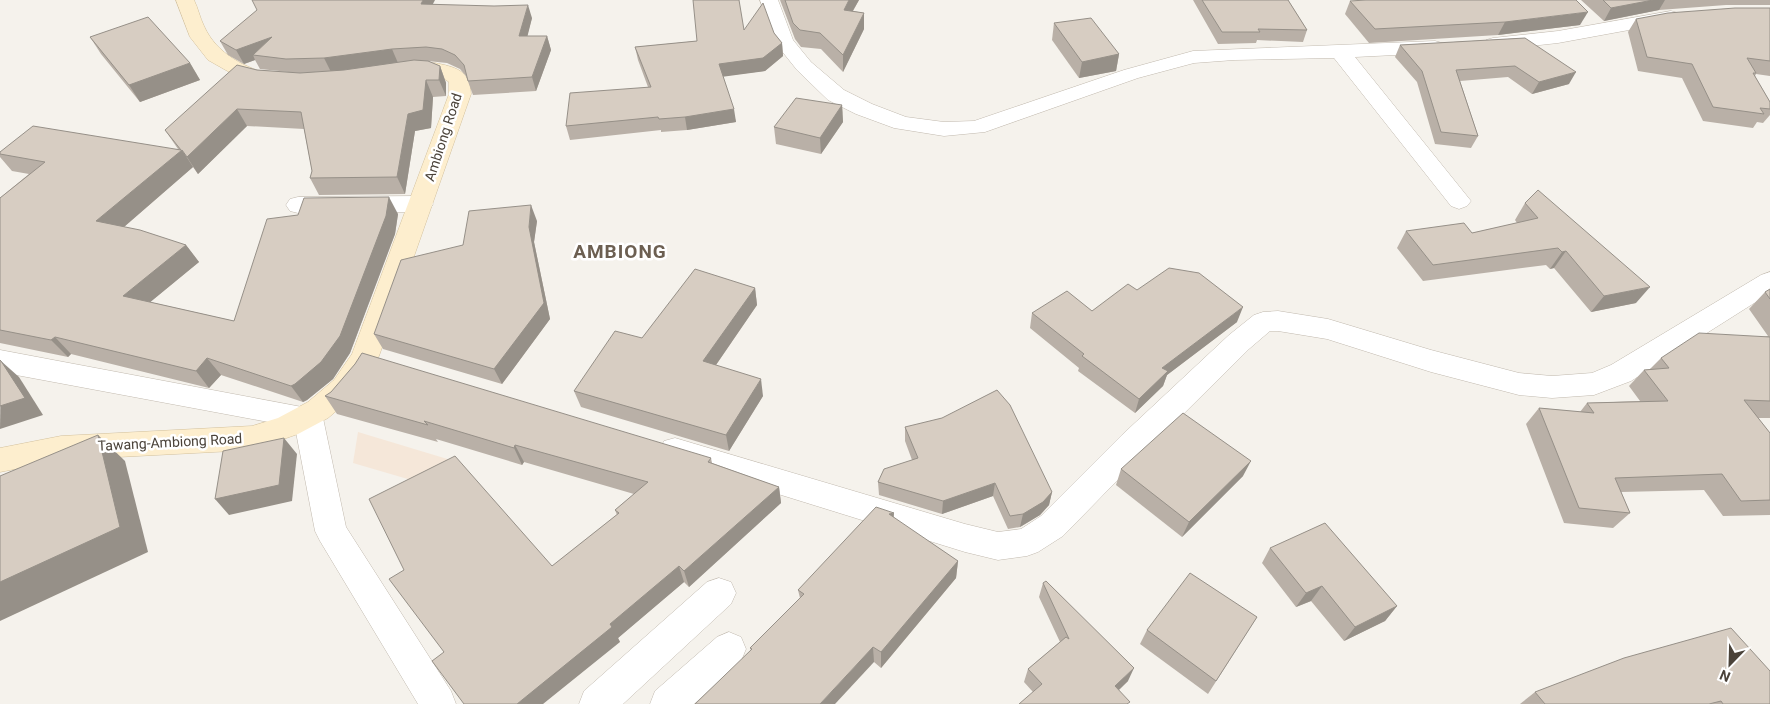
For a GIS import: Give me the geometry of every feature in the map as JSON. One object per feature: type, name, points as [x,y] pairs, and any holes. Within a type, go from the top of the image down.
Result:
[{"type":"main road","points":[[185,0],[194,27],[213,56],[236,71],[266,80],[286,82]]},
{"type":"main road","name":"Ambiong Road","points":[[308,418],[331,400],[353,378],[365,356],[460,94],[458,81],[452,74],[435,70],[417,69],[383,73]]},
{"type":"main road","name":"Tawang-Ambiong Road","points":[[0,460],[62,448],[252,438],[279,430],[308,418]]},
{"type":"street","points":[[768,0],[784,41],[804,66],[836,95],[864,109],[902,123],[944,129],[977,127],[1131,74],[1193,58],[1234,54],[1340,52],[1465,46],[1558,37],[1591,23],[1688,16]]},
{"type":"street","points":[[1340,52],[1459,200]]},
{"type":"street","points":[[298,205],[421,204]]},
{"type":"street","points":[[651,442],[965,538],[998,546],[1027,542],[1052,526],[1133,444],[1239,342],[1263,322],[1278,321],[1328,329],[1431,361],[1518,384],[1552,387],[1594,384],[1621,373],[1770,281]]},
{"type":"street","points":[[365,356],[394,364]]},
{"type":"street","points":[[0,361],[308,418],[331,531],[438,704]]},
{"type":"street","points":[[597,704],[718,593]]},
{"type":"street","points":[[668,704],[728,649]]},
{"type":"shaded area","points":[[358,432],[454,461],[435,487],[353,463]]},
{"type":"building","points":[[252,0],[423,0],[421,4],[528,5],[519,36],[547,36],[532,77],[468,81],[464,65],[455,55],[442,49],[426,47],[392,49],[324,58],[286,59],[253,55],[272,37],[236,50],[220,41],[257,10]]},
{"type":"building","points":[[693,0],[739,0],[744,30],[763,3],[774,33],[782,43],[763,58],[719,64],[734,109],[685,117],[659,119],[658,117],[566,126],[570,93],[651,87],[635,47],[697,41]]},
{"type":"building","points":[[785,0],[849,0],[844,10],[864,13],[843,55],[820,33],[800,30],[793,23]]},
{"type":"building","points":[[1202,0],[1288,0],[1307,30],[1258,29],[1260,32],[1222,32]]},
{"type":"building","points":[[1576,0],[1588,12],[1505,22],[1375,29],[1350,1]]},
{"type":"building","points":[[1603,0],[1653,0],[1611,8]]},
{"type":"building","points":[[1735,8],[1770,8],[1770,61],[1747,58],[1756,73],[1753,73],[1770,102],[1770,109],[1760,108],[1764,114],[1713,107],[1692,64],[1647,57],[1636,19],[1668,13]]},
{"type":"building","points":[[148,17],[190,63],[129,85],[90,37]]},
{"type":"building","points":[[1091,18],[1119,54],[1082,62],[1054,23]]},
{"type":"building","points":[[1525,38],[1576,72],[1539,82],[1515,66],[1456,70],[1478,136],[1441,132],[1422,71],[1400,45]]},
{"type":"building","points":[[414,60],[428,61],[440,66],[439,80],[426,80],[423,110],[408,114],[397,177],[310,178],[312,171],[301,112],[237,109],[187,157],[182,150],[96,221],[140,230],[186,245],[123,296],[234,321],[267,219],[298,215],[304,198],[389,197],[386,216],[340,336],[321,362],[295,384],[291,386],[207,358],[196,371],[55,337],[51,340],[0,330],[0,198],[45,162],[0,154],[0,152],[33,126],[181,150],[165,130],[237,65],[257,70],[300,73],[344,70]]},
{"type":"building","points":[[796,98],[842,105],[820,138],[774,127]]},
{"type":"building","points":[[1538,190],[1650,287],[1604,296],[1566,251],[1562,252],[1558,248],[1433,265],[1406,231],[1464,223],[1472,233],[1538,218],[1525,203]]},
{"type":"building","points":[[531,205],[529,227],[544,303],[494,369],[374,334],[401,260],[463,245],[469,211]]},
{"type":"building","points":[[1169,268],[1199,273],[1243,307],[1162,368],[1168,371],[1139,399],[1082,356],[1084,354],[1032,313],[1067,291],[1092,311],[1128,284],[1137,290]]},
{"type":"building","points":[[695,269],[755,288],[703,361],[761,379],[726,435],[574,391],[615,331],[642,338]]},
{"type":"building","points":[[1770,289],[1770,299],[1765,292]]},
{"type":"building","points":[[1699,333],[1770,337],[1770,401],[1744,400],[1770,433],[1770,500],[1741,501],[1722,474],[1615,478],[1630,513],[1579,508],[1539,408],[1594,413],[1587,403],[1668,401],[1644,370],[1669,368],[1661,358]]},
{"type":"building","points":[[362,353],[711,458],[708,462],[779,487],[684,571],[679,566],[610,624],[612,627],[517,704],[464,704],[432,661],[444,652],[389,579],[404,570],[369,499],[455,456],[552,566],[619,513],[615,510],[648,482],[515,445],[514,448],[424,421],[428,425],[325,396],[331,392]]},
{"type":"building","points":[[0,360],[25,398],[0,406]]},
{"type":"building","points":[[997,390],[1010,405],[1052,492],[1043,502],[1023,514],[1010,516],[995,483],[943,501],[878,482],[884,469],[918,458],[905,427],[942,418]]},
{"type":"building","points":[[1183,413],[1251,461],[1189,522],[1121,469]]},
{"type":"building","points":[[98,435],[120,527],[0,582],[0,476]]},
{"type":"building","points":[[284,438],[279,485],[215,499],[223,451]]},
{"type":"building","points":[[876,507],[894,513],[889,514],[958,561],[881,652],[873,647],[820,704],[695,704],[752,649],[750,648],[804,594],[798,590]]},
{"type":"building","points":[[1325,523],[1397,606],[1355,627],[1322,586],[1306,593],[1270,548]]},
{"type":"building","points":[[1190,573],[1257,617],[1216,681],[1147,630]]},
{"type":"building","points":[[1046,581],[1134,668],[1115,686],[1130,702],[1127,704],[1019,704],[1042,684],[1028,669],[1066,637],[1069,639],[1043,583]]},
{"type":"building","points":[[1731,628],[1770,671],[1770,704],[1723,704],[1721,701],[1709,704],[1545,704],[1535,692],[1624,658]]},
{"type":"district","name":"AMBIONG","points":[[620,251]]}]
